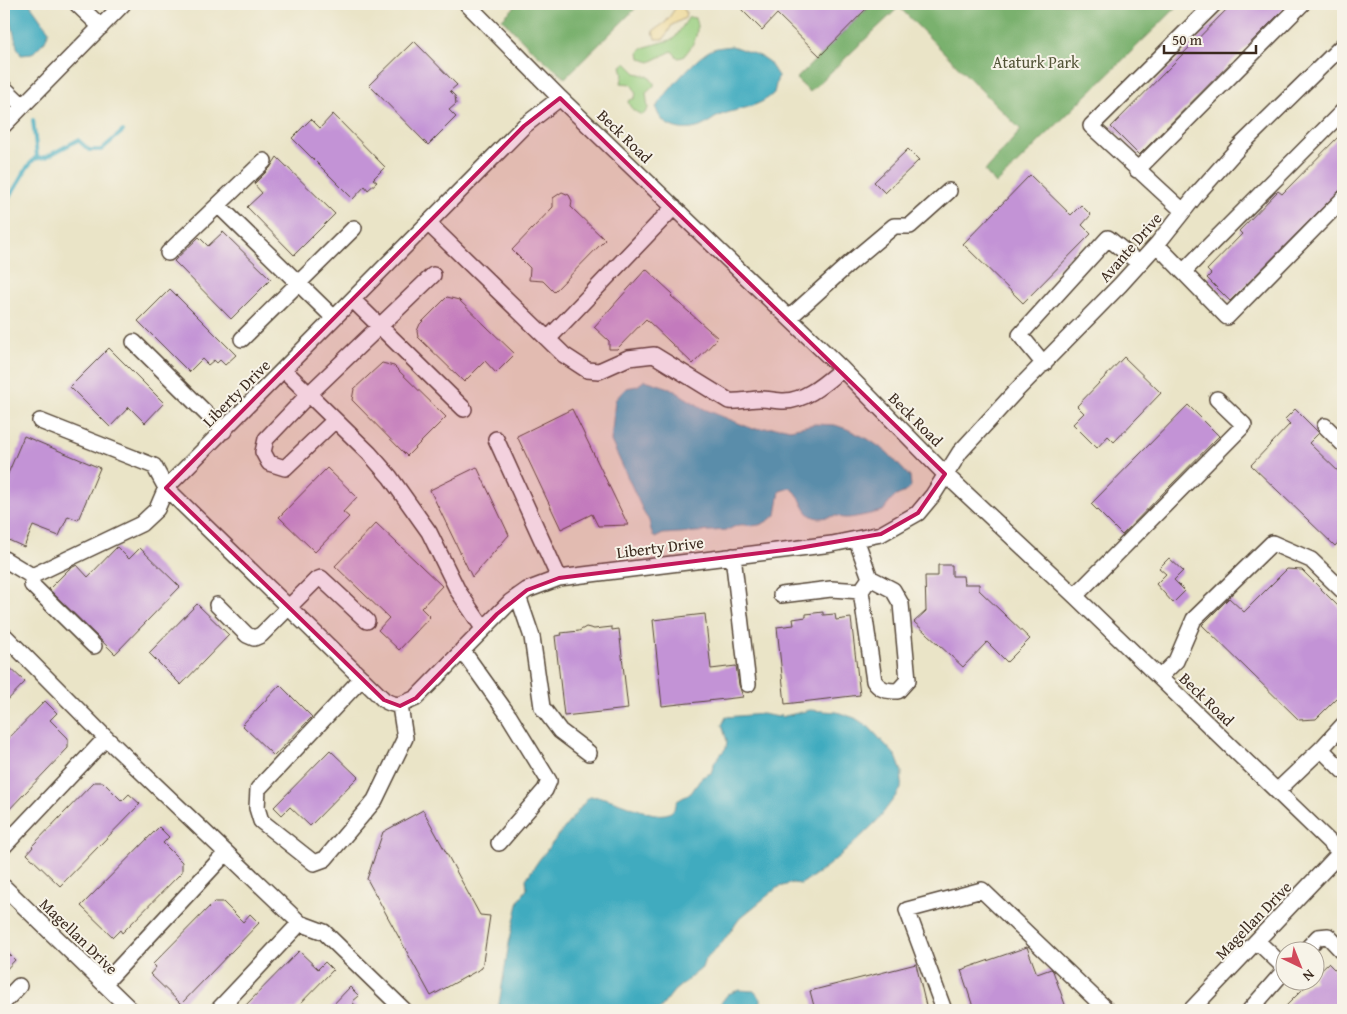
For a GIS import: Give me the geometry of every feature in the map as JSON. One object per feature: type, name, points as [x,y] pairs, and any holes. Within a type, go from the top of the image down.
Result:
[{"type":"street","points":[[77,4],[101,27]]},
{"type":"street","points":[[4,125],[123,4]]},
{"type":"street","name":"Beck Road","points":[[467,4],[560,98],[789,318],[946,474],[1160,677],[1342,854]]},
{"type":"street","points":[[1183,211],[1091,126],[1214,4]]},
{"type":"street","points":[[1137,170],[1302,4]]},
{"type":"street","name":"Avante Drive","points":[[946,474],[960,452],[1140,264],[1240,146],[1343,45]]},
{"type":"street","points":[[4,88],[22,106]]},
{"type":"street","name":"Liberty Drive","points":[[32,576],[140,524],[157,509],[166,488],[524,126],[560,98]]},
{"type":"street","points":[[1183,272],[1343,111]]},
{"type":"street","points":[[168,253],[264,161]]},
{"type":"street","points":[[789,318],[894,226],[910,226],[949,191]]},
{"type":"street","points":[[1157,245],[1227,317],[1343,198]]},
{"type":"street","points":[[218,204],[334,318]]},
{"type":"street","points":[[548,339],[674,207]]},
{"type":"street","points":[[428,224],[564,355],[587,370],[600,370],[628,358],[654,355],[690,379],[729,401],[744,402],[769,399],[785,401],[798,398],[818,388],[842,370]]},
{"type":"street","points":[[242,339],[354,228]]},
{"type":"street","points":[[1044,364],[1020,335],[1108,238],[1140,264]]},
{"type":"street","points":[[335,420],[292,464],[285,468],[269,463],[263,452],[266,439],[309,394],[433,275]]},
{"type":"street","points":[[353,300],[464,409]]},
{"type":"street","points":[[134,342],[224,430]]},
{"type":"street","points":[[284,370],[390,477],[423,524],[468,608],[483,628]]},
{"type":"street","points":[[1075,596],[1244,425],[1217,399]]},
{"type":"street","points":[[40,421],[154,466],[166,488],[289,607],[362,678],[384,700],[400,706],[405,738],[375,800],[325,859],[314,863],[261,821],[257,808],[258,789],[362,678]]},
{"type":"street","points":[[1325,426],[1343,444]]},
{"type":"street","points":[[496,439],[559,578]]},
{"type":"street","name":"Liberty Drive","points":[[400,706],[416,698],[483,628],[527,590],[559,578],[793,549],[881,534],[918,513],[933,495],[946,474]]},
{"type":"street","points":[[856,539],[870,578],[894,590],[900,604],[908,680],[898,691],[887,691],[878,688],[874,681],[861,591],[870,578]]},
{"type":"street","points":[[1160,677],[1176,660],[1194,619],[1272,543],[1312,560],[1343,591]]},
{"type":"street","points":[[734,556],[748,684]]},
{"type":"street","points":[[4,559],[32,576],[32,585],[94,646]]},
{"type":"street","points":[[217,605],[247,635],[254,638],[262,635],[316,580],[321,578],[367,622]]},
{"type":"street","points":[[781,595],[831,589],[861,591]]},
{"type":"street","points":[[518,596],[532,637],[542,707],[560,731],[589,753]]},
{"type":"street","points":[[4,635],[106,738],[300,924],[324,932],[404,1010]]},
{"type":"street","points":[[462,650],[509,716],[549,781],[545,790],[499,843]]},
{"type":"street","points":[[1277,791],[1343,725]]},
{"type":"street","points":[[4,846],[106,738]]},
{"type":"street","points":[[1321,749],[1343,770]]},
{"type":"street","points":[[104,984],[226,854]]},
{"type":"street","name":"Magellan Drive","points":[[1191,1010],[1342,854]]},
{"type":"street","name":"Magellan Drive","points":[[4,887],[131,1010]]},
{"type":"street","points":[[944,1010],[907,910],[982,890],[1107,1010]]},
{"type":"street","points":[[218,1010],[300,924]]},
{"type":"street","points":[[1313,942],[1318,937],[1328,936],[1343,952]]},
{"type":"street","points":[[1257,941],[1274,959]]},
{"type":"street","points":[[1250,1010],[1274,981]]},
{"type":"street","points":[[4,1002],[19,986]]},
{"type":"highlighted area","points":[[560,98],[945,474],[918,513],[881,534],[793,549],[559,578],[527,590],[497,614],[416,698],[400,706],[384,700],[166,488],[524,126]]},
{"type":"green space","points":[[518,4],[640,4],[565,78],[528,46],[502,19]]},
{"type":"green space","name":"Ataturk Park","points":[[872,4],[1180,4],[996,184],[985,171],[1021,130],[899,7],[810,92],[796,79]]},
{"type":"green space","points":[[689,17],[695,18],[697,29],[693,44],[683,57],[678,58],[672,51],[650,62],[640,58],[639,52],[642,48],[674,39]]},
{"type":"green space","points":[[626,63],[636,73],[648,76],[654,83],[654,86],[646,93],[648,109],[643,115],[633,110],[629,104],[628,101],[635,98],[636,92],[631,84],[621,83],[623,74],[621,66]]},
{"type":"sand","points":[[681,6],[686,12],[685,18],[672,25],[664,39],[655,39],[653,31],[666,22],[676,7]]},
{"type":"water","points":[[7,4],[30,4],[49,31],[45,41],[32,54],[21,55],[17,47]]},
{"type":"water","points":[[732,46],[760,56],[769,62],[778,76],[774,93],[762,102],[721,115],[703,126],[693,129],[680,129],[663,120],[656,108],[684,74],[706,53],[720,47]]},
{"type":"water","points":[[645,380],[670,388],[704,409],[753,429],[781,427],[790,429],[815,424],[835,425],[847,429],[868,439],[887,452],[910,477],[911,486],[905,492],[894,497],[883,511],[847,518],[837,516],[818,518],[811,516],[796,493],[790,488],[780,491],[776,515],[761,524],[754,526],[741,525],[728,530],[663,534],[655,538],[649,521],[611,441],[615,400],[626,388],[637,386]]},
{"type":"water","points":[[810,710],[837,712],[855,718],[869,727],[896,756],[902,772],[901,789],[877,821],[848,849],[820,872],[801,884],[792,883],[777,888],[740,918],[722,943],[705,959],[702,968],[674,991],[659,1010],[498,1010],[509,943],[519,900],[527,889],[526,879],[588,798],[609,799],[651,813],[663,814],[672,811],[677,801],[691,793],[702,777],[711,773],[715,761],[726,748],[727,741],[722,725],[726,717],[762,714],[779,717],[780,715],[781,717]]},
{"type":"water","points":[[739,990],[754,991],[761,999],[761,1010],[715,1010],[728,994]]},
{"type":"building","points":[[736,4],[871,4],[820,56],[777,14],[762,30]]},
{"type":"building","points":[[1232,4],[1289,4],[1139,155],[1111,127]]},
{"type":"building","points":[[414,41],[457,85],[450,91],[455,96],[456,104],[449,110],[456,117],[428,145],[369,85]]},
{"type":"building","points":[[333,114],[385,167],[373,179],[377,182],[368,190],[365,186],[353,199],[292,138],[311,119],[320,128]]},
{"type":"building","points":[[1343,132],[1343,187],[1230,301],[1207,278],[1211,274],[1207,270],[1242,234],[1239,231],[1278,191],[1282,194]]},
{"type":"building","points":[[908,149],[919,160],[885,193],[874,182]]},
{"type":"building","points":[[277,157],[335,214],[294,255],[247,207],[262,193],[254,184],[270,168]]},
{"type":"building","points":[[1030,175],[1071,215],[1081,205],[1091,215],[1082,225],[1091,234],[1023,303],[963,244]]},
{"type":"building","points":[[562,192],[569,195],[572,201],[571,207],[605,240],[554,292],[543,281],[529,280],[530,268],[512,250],[553,207],[553,198]]},
{"type":"building","points":[[223,232],[271,279],[231,319],[174,261],[199,237],[208,246]]},
{"type":"building","points":[[646,269],[673,294],[671,296],[718,338],[693,364],[646,319],[617,349],[609,349],[609,341],[594,327]]},
{"type":"building","points":[[170,289],[236,355],[225,365],[220,360],[217,363],[214,360],[208,365],[202,359],[189,372],[138,321]]},
{"type":"building","points":[[447,297],[459,300],[515,354],[496,373],[485,361],[464,382],[418,337],[417,331],[420,324]]},
{"type":"building","points":[[109,348],[164,403],[145,423],[129,407],[110,427],[70,387]]},
{"type":"building","points":[[1124,357],[1161,393],[1114,442],[1108,436],[1097,448],[1073,424],[1084,413],[1077,406]]},
{"type":"building","points":[[382,363],[394,366],[446,417],[407,456],[352,400],[354,389]]},
{"type":"building","points":[[1188,405],[1219,436],[1122,535],[1091,504]]},
{"type":"building","points":[[572,409],[628,525],[598,526],[592,514],[561,529],[517,436]]},
{"type":"building","points":[[1295,409],[1319,433],[1309,443],[1343,476],[1343,537],[1335,546],[1251,465],[1290,424],[1285,419]]},
{"type":"building","points":[[24,436],[100,468],[78,520],[68,516],[59,536],[33,526],[24,547],[4,538],[4,483]]},
{"type":"building","points":[[477,467],[509,535],[472,577],[430,490]]},
{"type":"building","points":[[327,468],[357,497],[343,512],[349,517],[315,552],[279,517]]},
{"type":"building","points":[[376,523],[442,586],[421,608],[430,617],[399,650],[378,630],[389,618],[335,566]]},
{"type":"building","points":[[117,547],[129,559],[140,548],[180,587],[115,654],[49,589],[69,569],[77,565],[88,577]]},
{"type":"building","points":[[1169,558],[1183,571],[1174,580],[1185,591],[1173,603],[1156,584],[1166,574],[1159,568]]},
{"type":"building","points":[[938,565],[952,565],[952,576],[963,576],[964,584],[979,584],[979,590],[1030,639],[1007,662],[987,642],[963,667],[914,622],[926,611],[925,576],[938,576]]},
{"type":"building","points":[[1287,569],[1302,570],[1343,611],[1343,692],[1316,719],[1299,720],[1202,625],[1229,598],[1244,612]]},
{"type":"building","points":[[197,604],[229,635],[181,685],[149,653]]},
{"type":"building","points":[[823,612],[823,615],[835,614],[836,620],[851,618],[860,695],[785,704],[777,627],[794,625],[793,619],[806,617],[806,614]]},
{"type":"building","points":[[705,614],[711,669],[736,666],[743,697],[662,706],[653,620]]},
{"type":"building","points":[[586,627],[594,629],[612,627],[612,630],[619,629],[628,709],[564,716],[555,636],[562,635],[561,633],[579,631]]},
{"type":"building","points":[[4,662],[25,682],[4,704]]},
{"type":"building","points":[[280,685],[312,717],[274,756],[242,725]]},
{"type":"building","points":[[45,701],[57,713],[50,720],[68,738],[68,748],[4,815],[4,743]]},
{"type":"building","points":[[330,750],[358,777],[310,826],[290,807],[282,815],[274,807]]},
{"type":"building","points":[[94,782],[103,782],[122,801],[129,794],[140,804],[60,886],[27,854],[32,846]]},
{"type":"building","points":[[423,810],[480,915],[490,916],[482,968],[431,996],[367,879],[383,832]]},
{"type":"building","points":[[159,827],[169,837],[163,843],[182,862],[182,872],[122,933],[120,930],[113,937],[81,906]]},
{"type":"building","points":[[214,902],[223,902],[243,922],[250,914],[259,923],[181,1004],[150,974],[156,967],[153,964]]},
{"type":"building","points":[[1027,947],[1037,974],[1051,969],[1053,971],[1067,1010],[974,1010],[961,970]]},
{"type":"building","points":[[4,949],[15,960],[4,972]]},
{"type":"building","points":[[299,951],[318,969],[325,962],[333,970],[294,1010],[241,1010]]},
{"type":"building","points":[[1328,963],[1343,978],[1343,1010],[1282,1010],[1300,992],[1324,992],[1324,967]]},
{"type":"building","points":[[916,964],[927,1010],[815,1010],[810,991]]},
{"type":"building","points":[[350,987],[359,996],[352,1002],[361,1010],[328,1010]]},
{"type":"waterway","points":[[4,50],[5,58]]},
{"type":"waterway","points":[[4,206],[28,166],[37,156],[33,120]]},
{"type":"waterway","points":[[34,159],[46,157],[78,140],[89,150],[101,150],[123,131]]}]
